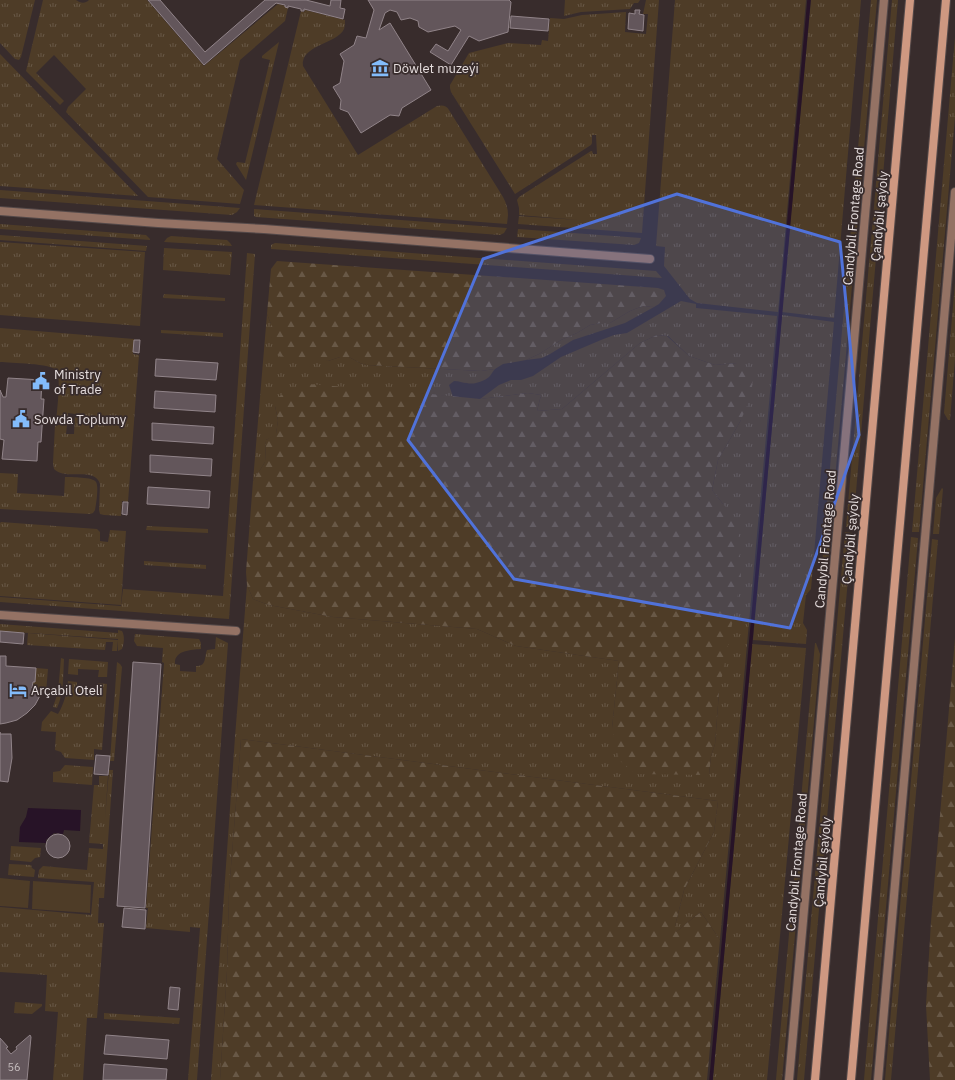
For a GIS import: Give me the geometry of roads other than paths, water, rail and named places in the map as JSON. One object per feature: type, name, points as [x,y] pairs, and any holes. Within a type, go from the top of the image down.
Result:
[{"type":"main road","name":"Çandybil şaýoly","points":[[815,1080],[910,0]]},
{"type":"main road","points":[[851,1080],[946,0]]},
{"type":"street","name":"Candybil Frontage Road","points":[[789,1080],[884,0]]},
{"type":"street","points":[[878,1080],[955,192]]},
{"type":"street","points":[[0,211],[158,223],[264,229],[650,259]]},
{"type":"street","points":[[0,615],[236,631]]},
{"type":"waterway","points":[[711,1080],[809,0]]},
{"type":"place","name":"Döwlet muzeýi","points":[[380,68]]},
{"type":"place","name":"Ministry of Trade","points":[[41,381]]},
{"type":"place","name":"Sowda Toplumy","points":[[21,419]]},
{"type":"place","name":"Arçabil Oteli","points":[[18,690]]}]
